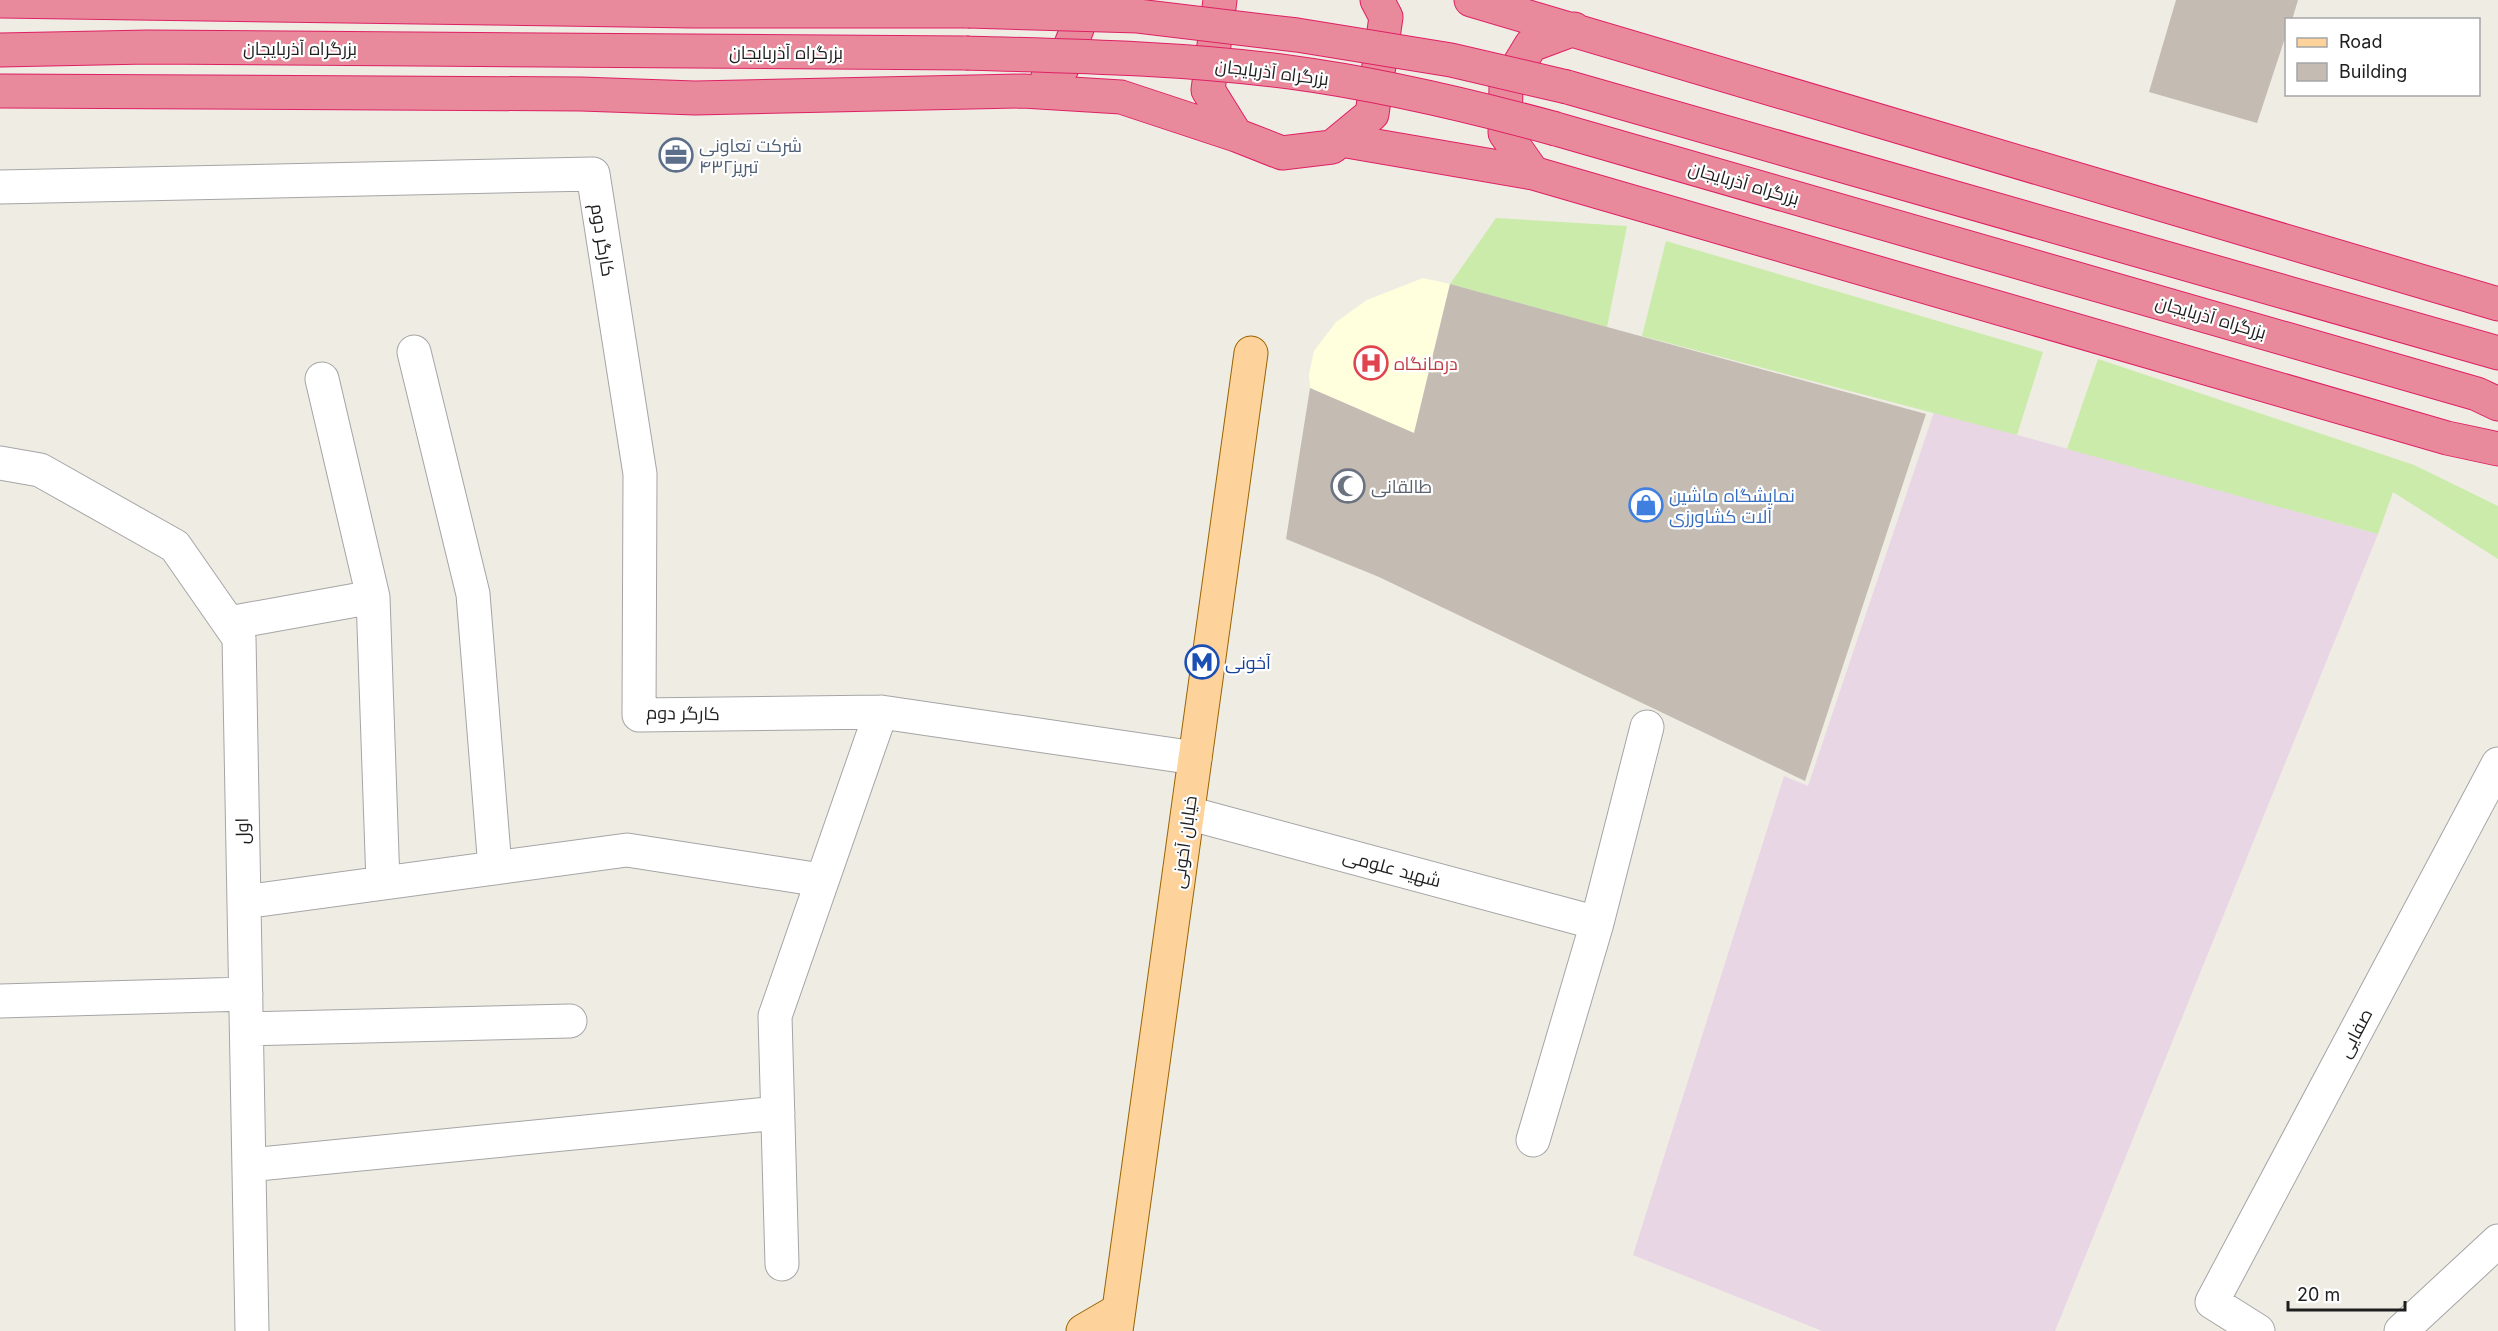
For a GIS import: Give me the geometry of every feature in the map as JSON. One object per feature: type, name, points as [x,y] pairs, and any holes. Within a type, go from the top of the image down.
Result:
[{"type":"highway","points":[[1023,91],[1062,68],[1078,26],[1070,0]]},
{"type":"highway","points":[[1220,0],[1208,90],[1236,135]]},
{"type":"highway","points":[[0,91],[569,94],[695,98],[1023,91],[1121,97],[1236,135],[1282,153],[1332,147],[1372,114],[1386,17],[1377,0]]},
{"type":"highway","points":[[1471,0],[2498,304]]},
{"type":"highway","points":[[0,1],[693,11],[968,11],[1138,16],[1297,34],[1451,60],[1567,87],[2498,353]]},
{"type":"highway","points":[[1533,173],[1505,133],[1506,86],[1532,45],[1574,29]]},
{"type":"highway","name":"بزرگراه آذربایجان","points":[[0,50],[160,47],[966,53],[1137,58],[1289,72],[1443,99],[1556,129],[2476,393],[2498,405]]},
{"type":"highway","points":[[1341,140],[1533,173],[2447,438],[2498,449]]},
{"type":"main road","name":"خیابان آخونی","points":[[1118,1320],[1251,353]]},
{"type":"main road","points":[[1083,1331],[1118,1320]]},
{"type":"street","name":"کارگر دوم","points":[[0,187],[593,174],[640,474],[639,715],[881,712],[1195,758]]},
{"type":"street","points":[[414,352],[473,594],[495,868]]},
{"type":"street","points":[[322,379],[373,597],[383,883]]},
{"type":"street","name":"اول","points":[[0,463],[40,470],[175,546],[239,638],[252,1331]]},
{"type":"street","points":[[229,623],[373,597]]},
{"type":"street","points":[[782,1264],[775,1016],[881,712]]},
{"type":"street","points":[[1533,1140],[1597,923],[1647,727]]},
{"type":"street","name":"صفایی","points":[[2258,1331],[2212,1302],[2498,764]]},
{"type":"street","name":"شهید علومی","points":[[1188,813],[1597,923]]},
{"type":"street","points":[[244,902],[627,850],[821,880]]},
{"type":"street","points":[[0,1001],[246,994]]},
{"type":"street","points":[[247,1029],[570,1021]]},
{"type":"street","points":[[249,1165],[778,1113]]},
{"type":"street","points":[[2401,1331],[2498,1241]]},
{"type":"shaded area","name":"درمانگاه","points":[[1423,278],[1450,284],[1414,433],[1310,388],[1309,374],[1314,351],[1336,322],[1367,300]]},
{"type":"shaded area","points":[[1934,412],[2378,534],[2055,1331],[1822,1331],[1633,1255],[1784,776],[1808,786]]},
{"type":"green space","points":[[1496,218],[1627,226],[1607,327],[1450,284]]},
{"type":"green space","points":[[1666,241],[2043,352],[2017,435],[1642,336]]},
{"type":"green space","points":[[2098,359],[2414,465],[2498,506],[2498,559],[2393,492],[2378,534],[2067,449]]},
{"type":"building","points":[[2176,0],[2298,0],[2293,18],[2285,18],[2285,38],[2257,123],[2149,92]]},
{"type":"building","name":"نمایشگاه ماشین آلات کشاورزی","points":[[1450,284],[1926,414],[1805,781],[1379,577],[1286,539],[1310,388],[1414,433]]},
{"type":"place","name":"شرکت تعاونی ۴۳۲تبریز","points":[[676,155]]},
{"type":"place","name":"درمانگاه","points":[[1371,363]]},
{"type":"place","name":"طالقانی","points":[[1348,486]]},
{"type":"place","name":"نمایشگاه ماشین آلات کشاورزی","points":[[1646,505]]},
{"type":"place","name":"آخونی","points":[[1202,662]]}]
